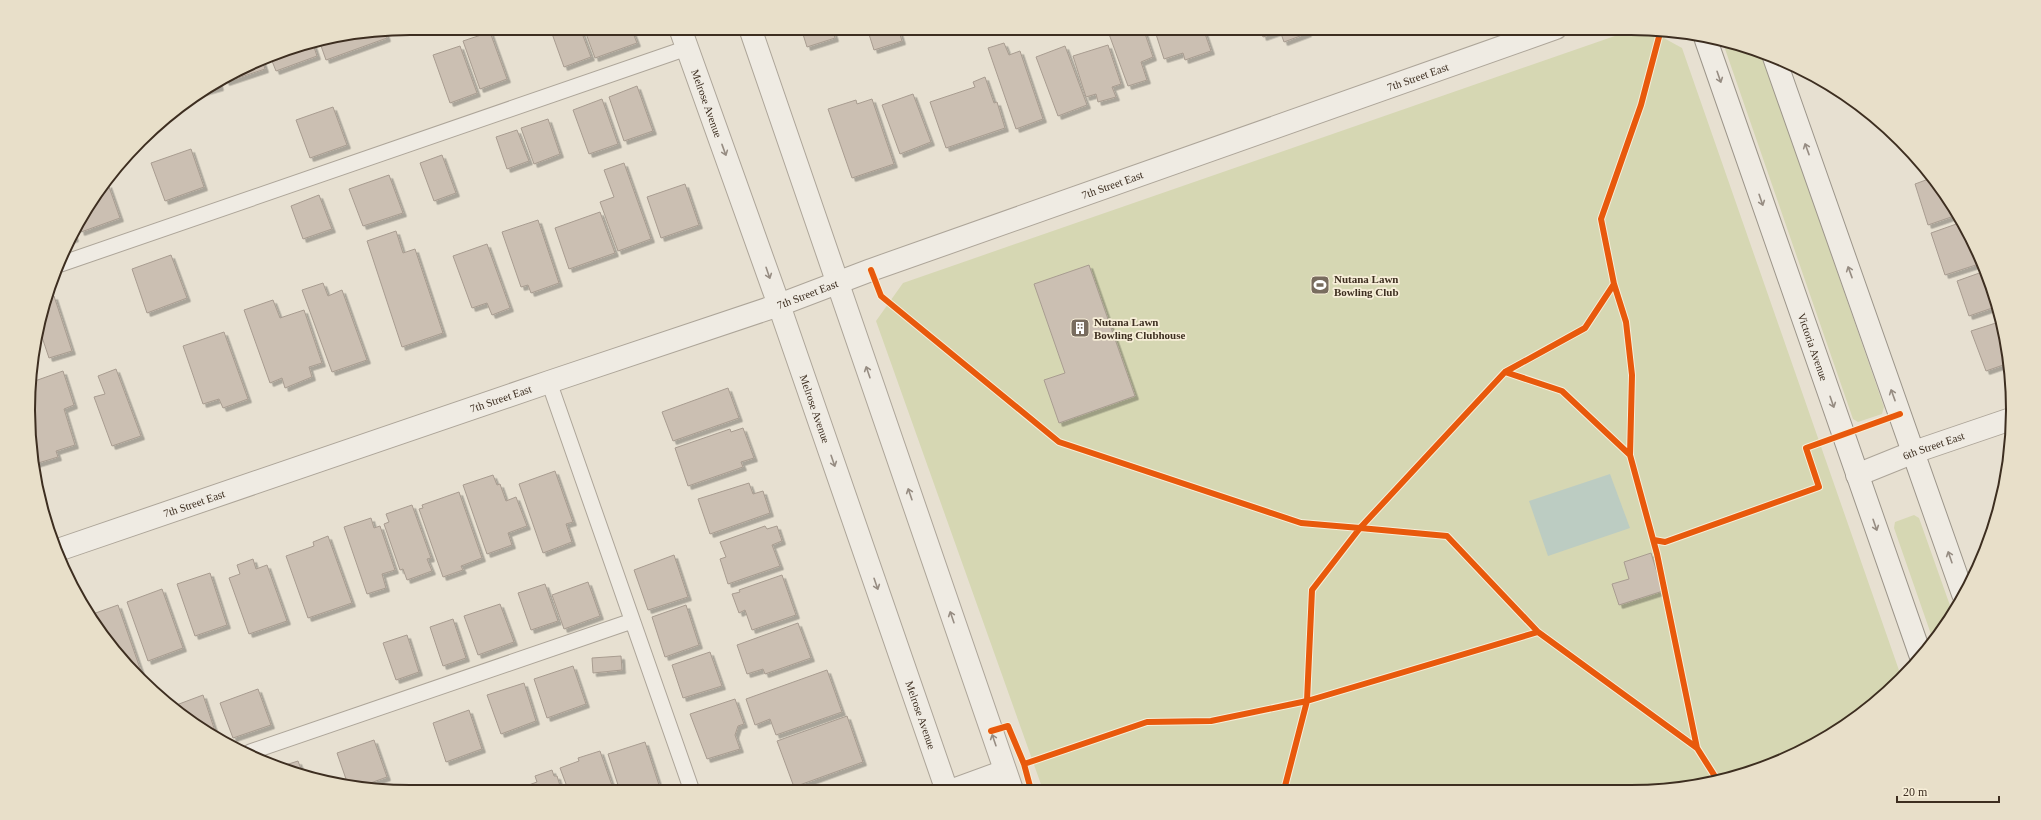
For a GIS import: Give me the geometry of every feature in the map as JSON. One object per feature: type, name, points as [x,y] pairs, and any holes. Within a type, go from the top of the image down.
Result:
[{"type":"street","points":[[753,35],[1008,781],[984,785]]},
{"type":"street","name":"7th Street East","points":[[62,549],[549,382],[779,306],[837,282],[1536,35]]},
{"type":"street","name":"Melrose Avenue","points":[[683,38],[779,306],[947,785]]},
{"type":"street","name":"Victoria Avenue","points":[[1707,43],[1919,650]]},
{"type":"street","points":[[1776,65],[1961,588]]},
{"type":"street","name":"6th Street East","points":[[1857,475],[1914,452],[2006,421]]},
{"type":"lane","points":[[66,262],[683,38]]},
{"type":"lane","points":[[549,382],[690,785]]},
{"type":"lane","points":[[254,751],[632,621]]},
{"type":"green space","points":[[1618,35],[1661,36],[1682,48],[1899,671],[1859,708],[1818,735],[1797,746],[1752,765],[1704,778],[1680,782],[1631,785],[1041,785],[876,321],[903,283]]},
{"type":"green space","points":[[1724,47],[1764,60],[1884,407],[1882,414],[1858,422],[1853,419]]},
{"type":"green space","points":[[1914,515],[1919,518],[1950,607],[1931,635],[1894,528],[1895,522]]},
{"type":"shaded area","points":[[1610,474],[1630,528],[1548,556],[1529,501]]},
{"type":"building","points":[[481,35],[491,35],[507,79],[480,89],[463,41]]},
{"type":"building","points":[[553,35],[583,35],[591,57],[564,67]]},
{"type":"building","points":[[587,35],[634,35],[637,43],[595,58]]},
{"type":"building","points":[[803,35],[834,35],[835,38],[807,47]]},
{"type":"building","points":[[869,35],[900,35],[902,41],[874,50]]},
{"type":"building","points":[[1109,35],[1145,35],[1153,57],[1141,62],[1147,80],[1128,86]]},
{"type":"building","points":[[1156,35],[1205,35],[1211,51],[1185,60],[1183,53],[1164,59]]},
{"type":"building","points":[[1281,35],[1303,35],[1284,42]]},
{"type":"building","points":[[386,36],[387,38],[326,60],[321,46],[361,38]]},
{"type":"building","points":[[1004,43],[1009,55],[1020,51],[1043,119],[1016,129],[988,48]]},
{"type":"building","points":[[1108,45],[1121,84],[1112,87],[1116,97],[1098,102],[1096,94],[1086,97],[1073,56]]},
{"type":"building","points":[[460,46],[477,93],[450,103],[433,55]]},
{"type":"building","points":[[1065,46],[1087,105],[1058,116],[1036,57]]},
{"type":"building","points":[[314,48],[317,56],[276,71],[272,62]]},
{"type":"building","points":[[264,65],[265,69],[232,80]]},
{"type":"building","points":[[985,77],[994,103],[997,102],[1005,128],[946,148],[930,102],[975,87],[973,82]]},
{"type":"building","points":[[637,86],[653,131],[624,141],[609,97]]},
{"type":"building","points":[[913,94],[931,142],[900,154],[882,105]]},
{"type":"building","points":[[602,99],[618,144],[589,154],[573,110]]},
{"type":"building","points":[[872,99],[894,164],[852,178],[828,109],[856,100],[857,104]]},
{"type":"building","points":[[333,107],[347,145],[310,158],[296,120]]},
{"type":"building","points":[[548,119],[560,154],[534,164],[521,128]]},
{"type":"building","points":[[517,130],[529,161],[507,169],[496,137]]},
{"type":"building","points":[[191,149],[204,187],[165,201],[151,163]]},
{"type":"building","points":[[442,155],[456,193],[434,201],[420,163]]},
{"type":"building","points":[[624,163],[651,239],[618,251],[600,202],[614,197],[604,170]]},
{"type":"building","points":[[389,175],[403,213],[363,226],[349,189]]},
{"type":"building","points":[[1927,180],[1952,217],[1928,225],[1915,184]]},
{"type":"building","points":[[685,184],[699,225],[661,238],[647,197]]},
{"type":"building","points":[[109,186],[120,218],[81,232],[85,222]]},
{"type":"building","points":[[319,195],[332,229],[303,239],[291,206]]},
{"type":"building","points":[[600,212],[615,253],[569,269],[555,228]]},
{"type":"building","points":[[538,220],[559,283],[531,293],[528,285],[521,287],[502,232]]},
{"type":"building","points":[[1956,224],[1976,265],[1945,275],[1931,233]]},
{"type":"building","points":[[396,231],[403,253],[415,249],[443,333],[402,347],[367,241]]},
{"type":"building","points":[[487,244],[510,308],[492,315],[487,303],[472,308],[453,256]]},
{"type":"building","points":[[171,255],[187,298],[147,313],[132,269]]},
{"type":"building","name":"Nutana Lawn Bowling Clubhouse","points":[[1089,265],[1135,396],[1059,423],[1044,380],[1065,373],[1034,284]]},
{"type":"building","points":[[1980,273],[1992,308],[1969,316],[1957,281]]},
{"type":"building","points":[[323,283],[328,296],[342,290],[367,360],[332,372],[302,290]]},
{"type":"building","points":[[54,296],[72,351],[49,358],[42,337]]},
{"type":"building","points":[[273,300],[280,318],[304,310],[322,363],[309,367],[312,377],[285,388],[282,378],[270,383],[244,310]]},
{"type":"building","points":[[1996,323],[2003,365],[1986,371],[1971,331]]},
{"type":"building","points":[[224,332],[248,399],[223,408],[219,399],[203,404],[183,346]]},
{"type":"building","points":[[116,369],[141,436],[112,446],[94,397],[105,394],[98,376]]},
{"type":"building","points":[[63,371],[74,405],[64,409],[75,445],[56,451],[58,457],[39,463],[35,410],[36,380]]},
{"type":"building","points":[[728,388],[739,418],[673,441],[662,412]]},
{"type":"building","points":[[743,428],[754,458],[741,462],[743,467],[688,486],[675,448],[730,429],[731,432]]},
{"type":"building","points":[[555,471],[573,522],[566,524],[572,542],[543,553],[519,484]]},
{"type":"building","points":[[493,475],[497,485],[500,484],[506,501],[516,497],[527,526],[508,533],[512,545],[487,554],[463,485]]},
{"type":"building","points":[[749,483],[753,494],[763,491],[770,513],[710,534],[698,499]]},
{"type":"building","points":[[459,492],[482,558],[461,566],[463,570],[443,577],[419,509],[423,508],[422,505]]},
{"type":"building","points":[[412,505],[431,558],[427,559],[432,571],[407,580],[403,569],[400,570],[384,524],[389,522],[386,514]]},
{"type":"building","points":[[371,518],[374,528],[380,526],[395,570],[382,574],[386,588],[367,594],[344,527]]},
{"type":"building","points":[[765,526],[767,529],[777,526],[782,541],[772,545],[780,566],[728,584],[720,559],[726,557],[720,542]]},
{"type":"building","points":[[328,536],[352,603],[308,618],[286,556],[314,546],[313,542]]},
{"type":"building","points":[[1651,553],[1663,591],[1619,605],[1612,584],[1629,579],[1624,562]]},
{"type":"building","points":[[674,555],[688,597],[648,610],[634,570]]},
{"type":"building","points":[[253,559],[256,569],[267,565],[287,621],[249,634],[229,578],[240,574],[237,565]]},
{"type":"building","points":[[210,573],[227,625],[195,636],[177,584]]},
{"type":"building","points":[[782,575],[796,615],[752,630],[745,610],[739,613],[732,594],[740,592],[739,590]]},
{"type":"building","points":[[588,582],[600,616],[564,629],[552,595]]},
{"type":"building","points":[[545,584],[558,621],[531,630],[518,593]]},
{"type":"building","points":[[162,589],[183,648],[148,661],[127,602]]},
{"type":"building","points":[[500,604],[514,642],[478,655],[464,616]]},
{"type":"building","points":[[118,605],[141,670],[112,638],[95,613]]},
{"type":"building","points":[[686,605],[699,645],[665,657],[652,617]]},
{"type":"building","points":[[453,619],[466,658],[443,666],[430,627]]},
{"type":"building","points":[[798,623],[811,658],[765,674],[763,669],[747,674],[737,645]]},
{"type":"building","points":[[407,635],[419,672],[396,680],[383,643]]},
{"type":"building","points":[[710,652],[722,686],[683,698],[672,665]]},
{"type":"building","points":[[621,656],[622,670],[593,673],[592,658]]},
{"type":"building","points":[[573,666],[586,704],[547,718],[534,679]]},
{"type":"building","points":[[827,670],[842,712],[776,735],[770,719],[755,725],[746,699]]},
{"type":"building","points":[[524,683],[536,721],[501,734],[487,695]]},
{"type":"building","points":[[258,689],[271,725],[233,738],[220,703]]},
{"type":"building","points":[[203,695],[215,730],[202,722],[178,704]]},
{"type":"building","points":[[735,699],[744,724],[738,726],[735,735],[740,749],[707,759],[690,714]]},
{"type":"building","points":[[469,710],[482,749],[446,762],[433,723]]},
{"type":"building","points":[[847,716],[863,762],[800,785],[793,785],[777,741]]},
{"type":"building","points":[[374,740],[387,777],[371,783],[346,780],[337,753]]},
{"type":"building","points":[[645,742],[659,785],[618,785],[608,754]]},
{"type":"building","points":[[600,751],[612,785],[566,785],[560,768],[579,761],[578,758]]},
{"type":"building","points":[[298,761],[301,768],[289,765],[287,764]]},
{"type":"building","points":[[552,770],[554,776],[557,776],[560,785],[529,785],[537,782],[535,776]]},
{"type":"cycle path","points":[[871,270],[881,296],[1059,442],[1301,523],[1360,528],[1505,372],[1585,328],[1614,284],[1601,219],[1641,105],[1659,36]]},
{"type":"cycle path","points":[[1505,372],[1562,391],[1630,455],[1632,375],[1626,322],[1614,284]]},
{"type":"cycle path","points":[[1654,540],[1665,542],[1819,487],[1806,448],[1900,414]]},
{"type":"cycle path","points":[[1630,455],[1657,554],[1697,748]]},
{"type":"cycle path","points":[[1285,785],[1307,701],[1312,590],[1360,528],[1447,536],[1538,632]]},
{"type":"cycle path","points":[[1024,764],[1147,722],[1211,721],[1307,701],[1538,632],[1697,748],[1714,775]]},
{"type":"cycle path","points":[[991,731],[1008,726],[1024,764],[1030,785]]},
{"type":"place","name":"Nutana Lawn Bowling Club","points":[[1320,285]]},
{"type":"place","name":"Nutana Lawn Bowling Clubhouse","points":[[1080,328]]}]
